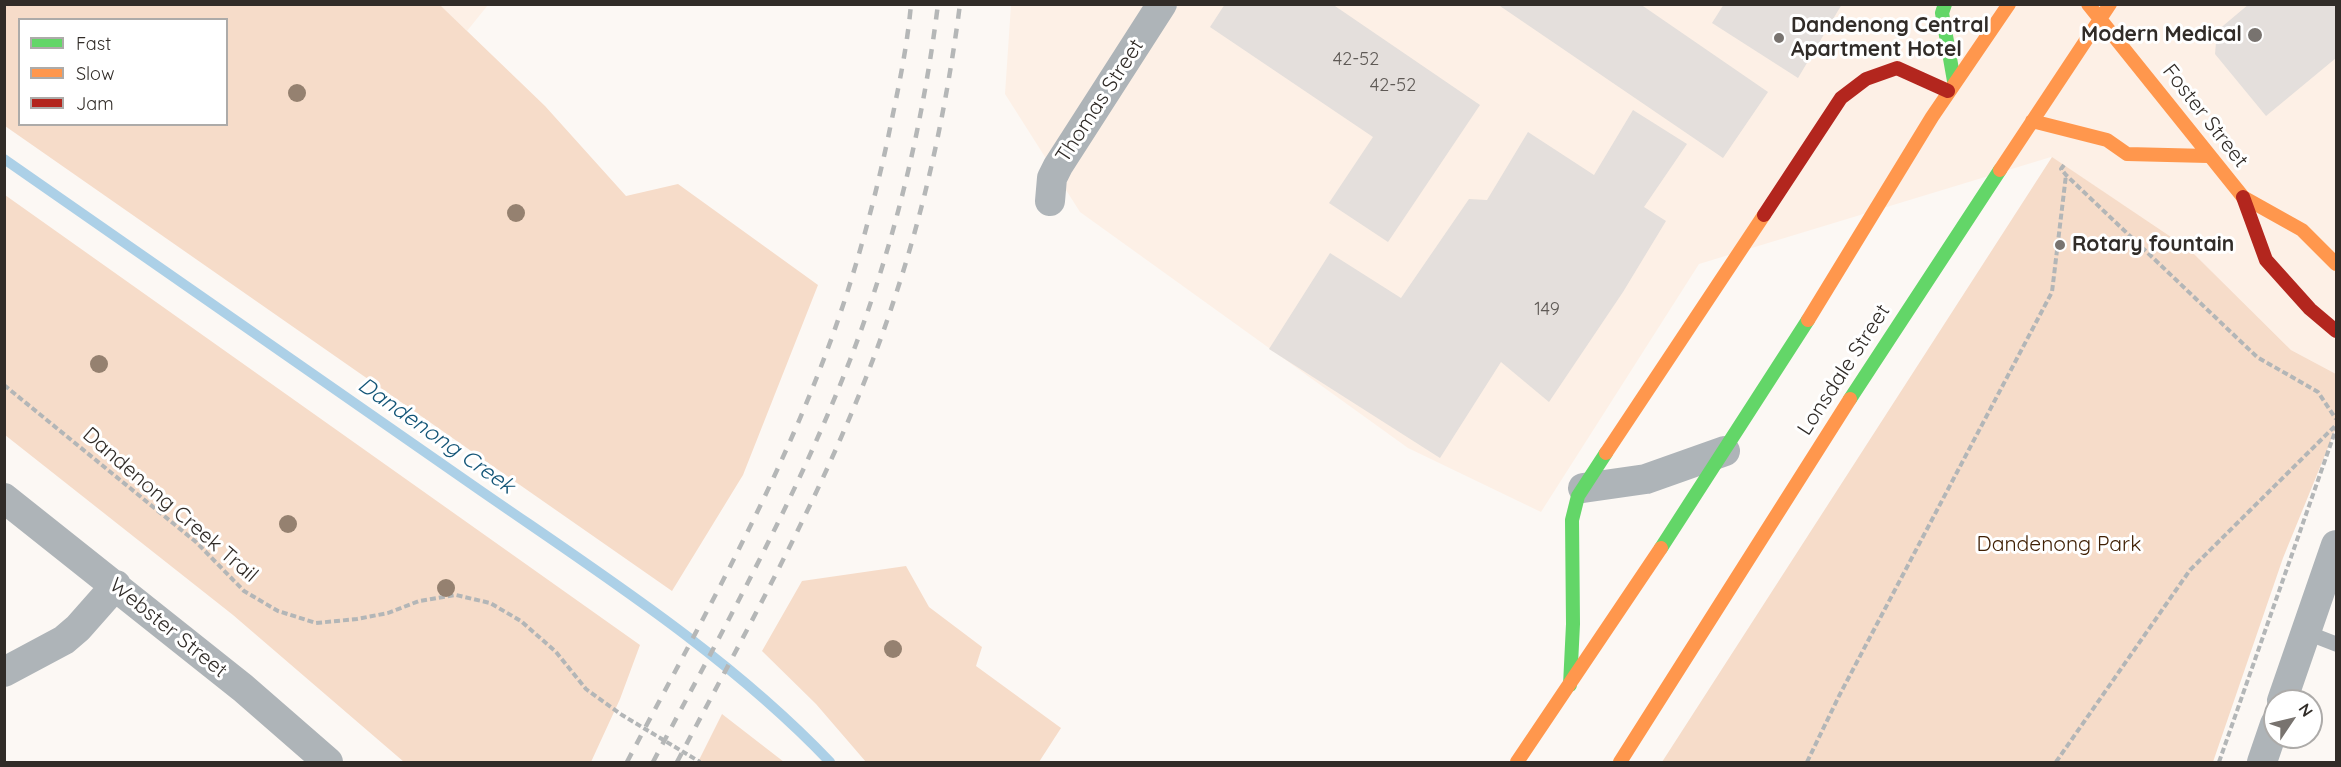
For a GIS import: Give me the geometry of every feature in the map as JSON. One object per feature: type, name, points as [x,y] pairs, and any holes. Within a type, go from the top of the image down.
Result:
[{"type":"main road","points":[[1945,4],[1942,13],[1951,86]]},
{"type":"main road","points":[[1517,762],[1725,451],[1951,86],[2009,4]]},
{"type":"main road","name":"Foster Street","points":[[2088,4],[2243,197],[2302,230],[2334,258]]},
{"type":"main road","name":"Lonsdale Street","points":[[1620,762],[1895,328],[2110,4]]},
{"type":"main road","points":[[1570,685],[1573,648],[1572,520],[1576,501],[1583,488],[1841,98],[1856,84],[1897,68],[1951,86]]},
{"type":"main road","points":[[2032,121],[2107,140],[2127,154],[2208,156]]},
{"type":"main road","name":"Foster Street","points":[[2243,197],[2266,260],[2310,309],[2337,331]]},
{"type":"street","name":"Thomas Street","points":[[1050,201],[1052,178],[1058,166],[1162,4]]},
{"type":"street","points":[[1583,488],[1646,479],[1725,451]]},
{"type":"street","name":"Webster Street","points":[[4,498],[243,688],[328,762]]},
{"type":"street","points":[[2286,689],[2337,545]]},
{"type":"street","points":[[4,672],[64,640],[78,628],[116,585]]},
{"type":"lane","points":[[2305,632],[2337,644]]},
{"type":"path","points":[[2092,136],[2061,169],[2066,175],[2257,357],[2318,392],[2337,419]]},
{"type":"path","points":[[1807,762],[1845,685],[2052,292],[2066,175]]},
{"type":"path","name":"Dandenong Creek Trail","points":[[4,385],[196,542],[244,591],[278,611],[316,623],[357,619],[387,613],[419,601],[456,595],[490,603],[521,621],[547,645],[586,689],[622,716],[700,762]]},
{"type":"path","points":[[2056,762],[2190,570],[2337,427]]},
{"type":"path","points":[[2219,762],[2337,427]]},
{"type":"shaded area","points":[[440,5],[488,5],[467,31]]},
{"type":"shaded area","points":[[1011,5],[2336,5],[2336,374],[2291,350],[2189,249],[2051,157],[1699,264],[1541,512],[1408,448],[1080,212],[1005,94]]},
{"type":"green space","points":[[5,4],[440,5],[545,106],[626,196],[678,184],[818,285],[743,475],[672,591],[5,126]]},
{"type":"green space","name":"Dandenong Park","points":[[2052,157],[2189,249],[2291,350],[2336,374],[2336,428],[2283,558],[2213,762],[1662,762]]},
{"type":"green space","points":[[5,195],[640,645],[620,699],[591,762],[404,762],[233,615],[5,435]]},
{"type":"green space","points":[[906,566],[929,607],[982,647],[976,666],[1061,728],[1039,762],[866,762],[816,704],[762,651],[802,581]]},
{"type":"green space","points":[[722,714],[784,762],[698,762]]},
{"type":"building","points":[[1225,4],[1332,4],[1480,105],[1388,242],[1329,203],[1373,137],[1210,27]]},
{"type":"building","points":[[1497,4],[1640,4],[1768,92],[1723,158]]},
{"type":"building","name":"Dandenong Central Apartment Hotel","points":[[1724,4],[1842,4],[1798,78],[1712,23]]},
{"type":"building","points":[[2249,4],[2336,4],[2336,58],[2266,116],[2215,54],[2217,31]]},
{"type":"building","points":[[1633,110],[1687,144],[1644,207],[1666,221],[1623,292],[1549,402],[1501,362],[1440,458],[1269,349],[1330,253],[1401,298],[1469,199],[1487,200],[1528,132],[1594,175]]},
{"type":"waterway","name":"Dandenong Creek","points":[[4,159],[618,585],[750,687],[830,762]]},
{"type":"railway","points":[[627,762],[758,511],[825,356],[853,275],[875,193],[901,72],[911,4]]},
{"type":"railway","points":[[653,762],[782,513],[829,412],[850,360],[880,273],[905,185],[924,95],[938,4]]},
{"type":"railway","points":[[677,762],[795,536],[823,478],[873,360],[894,300],[926,191],[949,79],[960,4]]},
{"type":"traffic: fast","points":[[1945,4],[1942,13],[1954,81]]},
{"type":"traffic: fast","points":[[1850,399],[2000,170]]},
{"type":"traffic: fast","points":[[1661,548],[1808,320]]},
{"type":"traffic: fast","points":[[1570,685],[1573,624],[1572,520],[1578,496],[1606,453]]},
{"type":"traffic: slow","points":[[1808,320],[1932,117],[2009,4]]},
{"type":"traffic: slow","points":[[2088,4],[2243,197],[2302,230],[2336,264]]},
{"type":"traffic: slow","points":[[2000,170],[2110,4]]},
{"type":"traffic: slow","points":[[2032,121],[2107,140],[2127,154],[2208,156]]},
{"type":"traffic: slow","points":[[1606,453],[1764,215]]},
{"type":"traffic: slow","points":[[1620,762],[1850,399]]},
{"type":"traffic: slow","points":[[1517,762],[1661,548]]},
{"type":"traffic: jam","points":[[1764,215],[1841,98],[1866,79],[1897,68],[1948,91]]},
{"type":"traffic: jam","points":[[2243,197],[2266,260],[2310,309],[2336,331]]},
{"type":"place","name":"Modern Medical","points":[[2255,35]]},
{"type":"place","name":"Dandenong Central Apartment Hotel","points":[[1779,38]]},
{"type":"place","name":"Rotary fountain","points":[[2060,245]]}]
